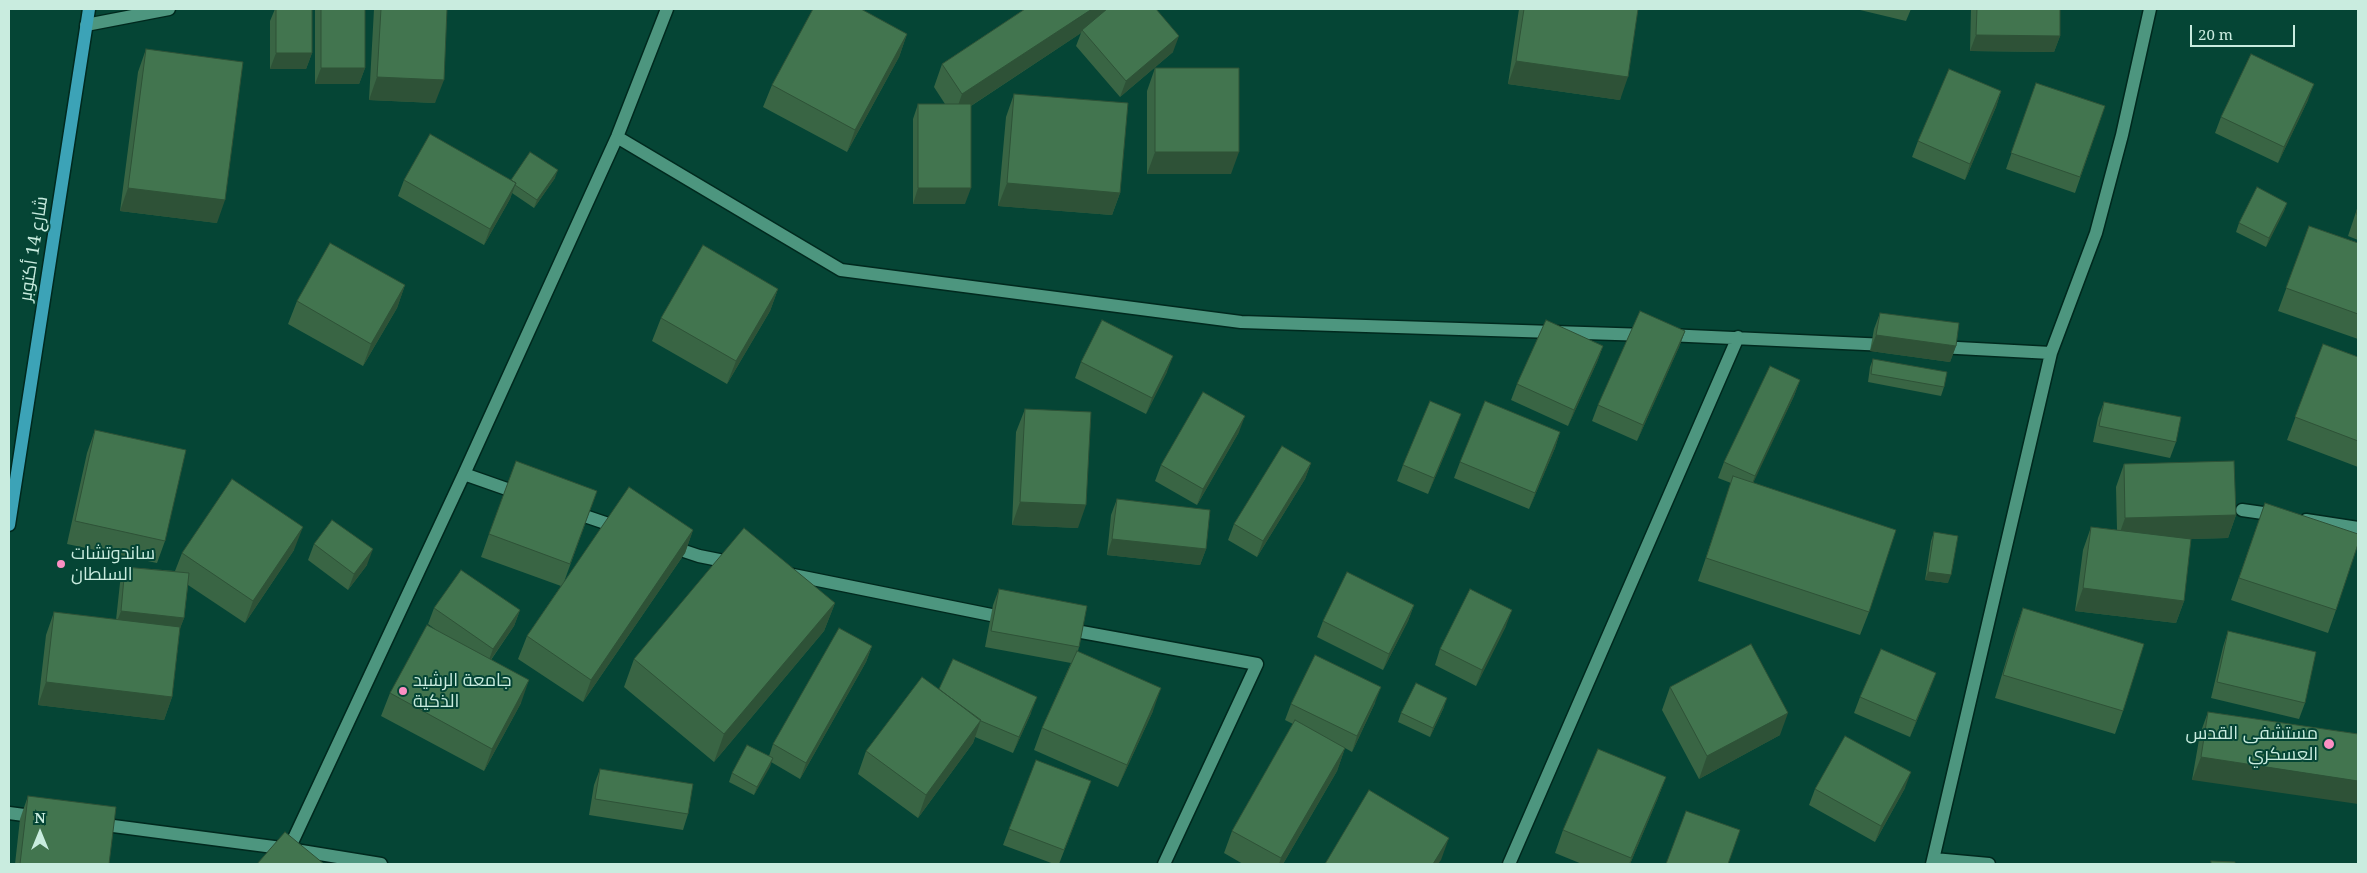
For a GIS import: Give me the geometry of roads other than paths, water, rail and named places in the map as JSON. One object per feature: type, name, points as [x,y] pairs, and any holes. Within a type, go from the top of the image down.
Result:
[{"type":"main road","name":"شارع 14 أكتوبر","points":[[9,525],[89,9]]},
{"type":"street","points":[[86,25],[169,9]]},
{"type":"street","points":[[290,849],[464,474],[617,137],[667,9]]},
{"type":"street","points":[[1989,864],[1933,862],[2051,353],[2096,233],[2122,135],[2150,9]]},
{"type":"street","points":[[617,137],[841,270],[1241,322],[1738,337],[1904,346]]},
{"type":"street","points":[[1509,864],[1738,337]]},
{"type":"street","points":[[1924,347],[2051,353]]},
{"type":"street","points":[[464,474],[530,497]]},
{"type":"street","points":[[558,507],[633,533]]},
{"type":"street","points":[[2242,510],[2358,528]]},
{"type":"street","points":[[661,543],[699,556],[747,566]]},
{"type":"street","points":[[776,572],[1018,620]]},
{"type":"street","points":[[1056,627],[1257,664],[1164,864]]},
{"type":"street","points":[[9,813],[48,818]]},
{"type":"street","points":[[86,823],[290,849],[381,864]]},
{"type":"place","name":"ساندوتشات السلطان","points":[[61,564]]},
{"type":"place","name":"جامعة الرشيد الذكية","points":[[403,691]]},
{"type":"place","name":"مستشفى القدس العسكري","points":[[2329,744]]}]
